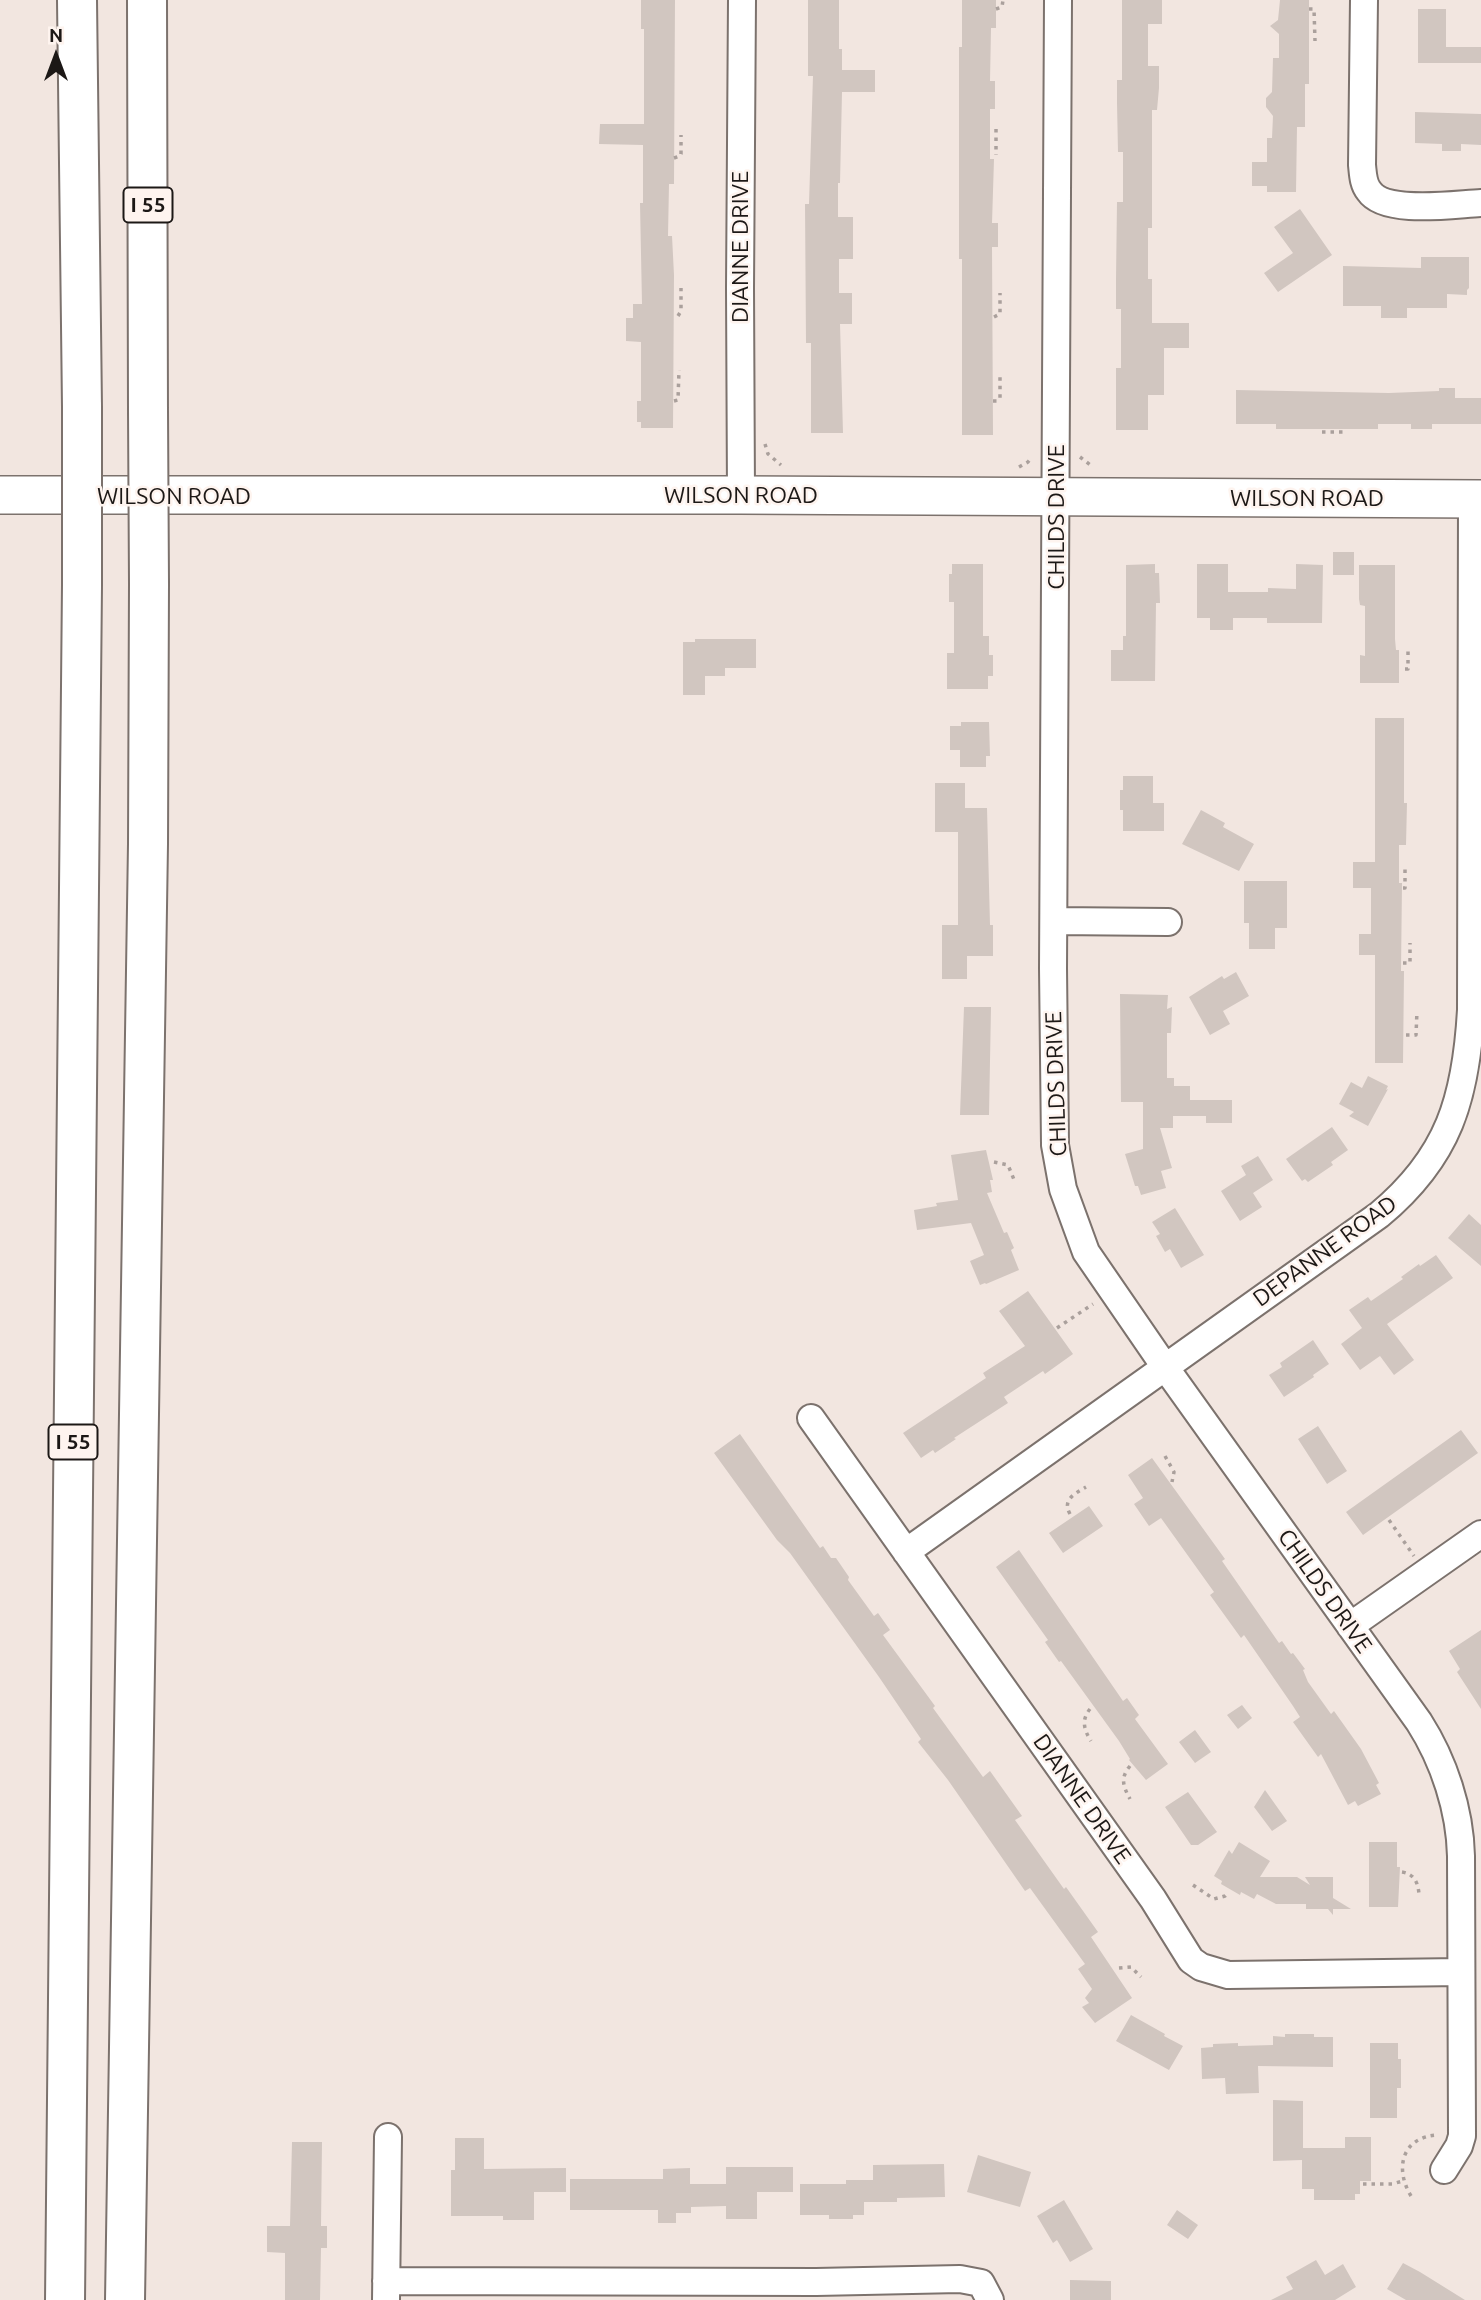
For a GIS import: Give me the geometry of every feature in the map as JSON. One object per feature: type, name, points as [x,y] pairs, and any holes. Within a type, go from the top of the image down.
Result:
[{"type":"highway","name":"I 55","points":[[65,2300],[82,585],[77,0]]},
{"type":"highway","name":"I 55","points":[[125,2300],[148,858],[147,0]]},
{"type":"street","name":"DIANNE DRIVE","points":[[741,495],[742,0]]},
{"type":"street","name":"CHILDS DRIVE","points":[[1058,0],[1055,1145],[1063,1189],[1086,1252],[1431,1740],[1446,1780],[1461,1841],[1462,2136],[1444,2170]]},
{"type":"street","points":[[1364,0],[1362,165],[1364,182],[1370,194],[1399,206],[1481,203]]},
{"type":"street","name":"WILSON ROAD","points":[[0,495],[1476,499]]},
{"type":"street","name":"DEPANNE ROAD","points":[[906,1552],[1380,1215],[1405,1194],[1433,1157],[1461,1094],[1469,1036],[1476,499]]},
{"type":"street","points":[[1054,921],[1168,922]]},
{"type":"street","name":"DIANNE DRIVE","points":[[811,1418],[1163,1914],[1191,1960],[1209,1970],[1228,1975],[1461,1972]]},
{"type":"street","points":[[1350,1626],[1481,1534]]},
{"type":"street","points":[[388,2137],[386,2290],[687,2290],[816,2282],[960,2278],[986,2291]]},
{"type":"path","points":[[996,9],[1002,7],[1003,0]]},
{"type":"path","points":[[1309,9],[1314,9],[1315,41]]},
{"type":"path","points":[[996,129],[996,155]]},
{"type":"path","points":[[674,158],[681,154],[681,135]]},
{"type":"path","points":[[678,316],[681,311],[681,288]]},
{"type":"path","points":[[994,317],[1000,314],[1000,293]]},
{"type":"path","points":[[674,401],[678,400],[679,395],[679,370]]},
{"type":"path","points":[[993,401],[999,400],[1000,375]]},
{"type":"path","points":[[1322,432],[1344,432],[1344,429]]},
{"type":"path","points":[[1405,668],[1408,668],[1408,647]]},
{"type":"path","points":[[1403,888],[1405,868]]},
{"type":"path","points":[[1403,962],[1410,962],[1410,943]]},
{"type":"path","points":[[1406,1035],[1416,1035],[1417,1011]]},
{"type":"path","points":[[995,1162],[1008,1165],[1015,1182]]},
{"type":"path","points":[[1057,1328],[1112,1291]]},
{"type":"path","points":[[1165,1456],[1174,1472],[1172,1482]]},
{"type":"path","points":[[1070,1514],[1067,1504],[1069,1499],[1086,1487]]},
{"type":"path","points":[[1389,1520],[1426,1574]]},
{"type":"path","points":[[1090,1709],[1084,1721],[1084,1728],[1091,1741]]},
{"type":"path","points":[[1130,1766],[1122,1781],[1130,1799]]},
{"type":"path","points":[[1402,1872],[1417,1882],[1419,1894]]},
{"type":"path","points":[[1193,1885],[1214,1899],[1229,1892]]},
{"type":"path","points":[[1119,1968],[1131,1967],[1141,1977]]},
{"type":"path","points":[[1411,2196],[1403,2181],[1402,2166],[1409,2148],[1423,2137],[1448,2134]]},
{"type":"path","points":[[1363,2184],[1392,2184],[1403,2181]]},
{"type":"building","points":[[641,0],[675,0],[674,184],[669,184],[668,236],[672,236],[674,275],[673,428],[641,428],[641,422],[637,422],[637,401],[641,401],[641,342],[626,341],[626,318],[633,318],[633,304],[642,304],[640,203],[643,203],[643,145],[599,144],[600,124],[644,124],[644,29],[641,29]]},
{"type":"building","points":[[808,0],[839,0],[842,70],[875,70],[875,92],[842,92],[838,217],[853,217],[853,259],[839,259],[839,293],[852,293],[852,324],[840,324],[843,433],[811,433],[811,343],[806,343],[805,204],[809,204],[813,76],[808,76]]},
{"type":"building","points":[[962,0],[996,0],[996,28],[991,28],[990,81],[995,81],[995,109],[990,109],[990,159],[994,159],[992,223],[998,223],[998,247],[992,247],[993,435],[962,435],[959,47],[962,47]]},
{"type":"building","points":[[1122,0],[1162,0],[1162,24],[1148,24],[1148,66],[1159,66],[1159,88],[1157,110],[1152,110],[1152,228],[1148,228],[1148,279],[1152,279],[1152,323],[1189,323],[1189,348],[1164,348],[1164,395],[1148,395],[1148,430],[1116,430],[1116,368],[1121,368],[1121,309],[1116,309],[1116,279],[1117,202],[1123,202],[1123,152],[1118,152],[1117,103],[1117,80],[1122,80]]},
{"type":"building","points":[[1280,0],[1309,0],[1309,84],[1305,84],[1305,127],[1297,127],[1296,192],[1267,192],[1267,186],[1252,186],[1252,162],[1267,162],[1267,138],[1272,138],[1273,116],[1266,107],[1266,98],[1272,92],[1273,58],[1279,58],[1279,34],[1270,26],[1278,20]]},
{"type":"building","points":[[1418,9],[1446,9],[1446,47],[1481,47],[1481,63],[1418,63]]},
{"type":"building","points":[[1415,112],[1481,114],[1481,145],[1461,144],[1461,151],[1442,151],[1442,144],[1415,143]]},
{"type":"building","points":[[1300,209],[1332,255],[1278,292],[1264,273],[1293,253],[1274,227]]},
{"type":"building","points":[[1421,257],[1469,257],[1467,295],[1447,294],[1447,308],[1407,308],[1407,318],[1381,318],[1381,306],[1343,306],[1343,266],[1421,268]]},
{"type":"building","points":[[1439,388],[1455,388],[1455,398],[1481,398],[1481,424],[1432,424],[1432,429],[1411,429],[1411,424],[1378,424],[1378,429],[1276,429],[1276,424],[1236,424],[1236,390],[1389,393],[1439,391]]},
{"type":"building","points":[[1333,552],[1354,552],[1354,575],[1333,575]]},
{"type":"building","points":[[952,564],[983,564],[983,636],[989,636],[989,655],[993,655],[993,676],[988,676],[988,689],[947,689],[947,653],[954,653],[954,602],[949,602],[949,574],[952,574]]},
{"type":"building","points":[[1155,564],[1155,573],[1159,573],[1160,603],[1156,603],[1155,681],[1111,681],[1111,650],[1123,650],[1123,636],[1126,636],[1126,565]]},
{"type":"building","points":[[1197,564],[1228,564],[1228,592],[1268,592],[1268,588],[1296,589],[1296,564],[1323,565],[1322,623],[1267,623],[1267,618],[1233,618],[1233,630],[1210,630],[1210,618],[1197,618]]},
{"type":"building","points":[[1359,565],[1395,565],[1395,639],[1396,650],[1399,650],[1399,683],[1360,683],[1360,655],[1365,656],[1365,606],[1360,605],[1359,599]]},
{"type":"building","points":[[695,639],[756,639],[756,668],[725,668],[725,676],[705,676],[705,695],[683,695],[683,642],[695,642]]},
{"type":"building","points":[[1375,718],[1404,718],[1406,845],[1399,845],[1399,883],[1402,883],[1401,971],[1404,971],[1403,1063],[1375,1063],[1375,955],[1359,955],[1359,934],[1371,934],[1371,888],[1353,888],[1353,862],[1375,862]]},
{"type":"building","points":[[961,722],[989,722],[990,756],[986,756],[986,767],[960,767],[960,750],[950,750],[950,726],[961,726]]},
{"type":"building","points":[[1123,776],[1153,776],[1153,803],[1164,803],[1164,831],[1123,831],[1120,790],[1123,790]]},
{"type":"building","points":[[935,783],[965,783],[965,808],[987,808],[993,956],[967,956],[967,979],[942,979],[942,925],[958,925],[958,832],[935,832]]},
{"type":"building","points":[[1201,810],[1225,823],[1223,827],[1254,844],[1239,871],[1182,844]]},
{"type":"building","points":[[1244,881],[1287,881],[1287,928],[1275,928],[1275,949],[1249,949],[1249,923],[1244,923]]},
{"type":"building","points":[[1236,972],[1249,996],[1223,1011],[1230,1024],[1210,1035],[1189,997],[1222,976],[1224,979]]},
{"type":"building","points":[[1120,994],[1168,995],[1167,1009],[1172,1007],[1171,1033],[1167,1033],[1167,1078],[1174,1078],[1174,1086],[1190,1086],[1190,1100],[1232,1100],[1232,1123],[1206,1123],[1206,1116],[1173,1116],[1173,1128],[1160,1128],[1172,1168],[1161,1171],[1166,1188],[1141,1195],[1138,1186],[1135,1186],[1125,1154],[1143,1149],[1143,1102],[1121,1102]]},
{"type":"building","points":[[964,1007],[991,1007],[989,1115],[960,1115]]},
{"type":"building","points":[[1368,1076],[1388,1086],[1386,1090],[1388,1089],[1368,1126],[1349,1116],[1354,1112],[1339,1104],[1351,1082],[1362,1088]]},
{"type":"building","points":[[1332,1127],[1348,1150],[1331,1162],[1333,1165],[1308,1182],[1305,1179],[1302,1181],[1286,1159]]},
{"type":"building","points":[[986,1150],[993,1180],[990,1180],[992,1192],[987,1193],[1004,1233],[1007,1232],[1014,1248],[1011,1250],[1019,1270],[980,1285],[970,1261],[984,1255],[971,1223],[917,1230],[914,1210],[958,1200],[951,1155]]},
{"type":"building","points":[[1258,1156],[1273,1180],[1253,1193],[1262,1207],[1240,1221],[1221,1191],[1246,1175],[1241,1166]]},
{"type":"building","points":[[1175,1208],[1204,1255],[1181,1268],[1170,1249],[1165,1252],[1156,1236],[1160,1234],[1152,1222]]},
{"type":"building","points":[[1469,1214],[1481,1225],[1481,1266],[1448,1238]]},
{"type":"building","points":[[1436,1255],[1453,1278],[1387,1324],[1414,1360],[1394,1375],[1380,1356],[1360,1370],[1341,1344],[1362,1328],[1349,1310],[1368,1297],[1371,1301],[1403,1279],[1401,1277],[1419,1264],[1420,1266]]},
{"type":"building","points":[[1028,1291],[1073,1354],[1045,1374],[1043,1371],[1004,1397],[1008,1403],[954,1438],[956,1439],[935,1453],[933,1450],[921,1458],[903,1433],[986,1378],[983,1373],[1025,1346],[999,1311]]},
{"type":"building","points":[[1313,1340],[1329,1364],[1284,1397],[1269,1375],[1282,1367],[1280,1363]]},
{"type":"building","points":[[1318,1426],[1347,1471],[1327,1484],[1298,1439]]},
{"type":"building","points":[[1461,1430],[1478,1453],[1363,1535],[1346,1512]]},
{"type":"building","points":[[740,1434],[820,1548],[823,1546],[831,1558],[836,1558],[874,1616],[878,1613],[890,1630],[883,1635],[935,1706],[933,1708],[983,1777],[990,1771],[1022,1816],[1015,1820],[1098,1932],[1091,1937],[1132,1998],[1095,2023],[1082,2007],[1089,2003],[1085,1998],[1092,1989],[1078,1969],[1085,1964],[1030,1888],[1025,1891],[948,1780],[918,1742],[921,1739],[879,1677],[714,1453]]},
{"type":"building","points":[[1152,1458],[1225,1559],[1222,1561],[1279,1643],[1282,1641],[1291,1654],[1293,1653],[1305,1669],[1303,1670],[1308,1682],[1331,1714],[1334,1711],[1361,1749],[1379,1783],[1376,1785],[1381,1794],[1358,1806],[1355,1801],[1348,1805],[1321,1754],[1318,1757],[1293,1722],[1300,1717],[1244,1635],[1241,1638],[1210,1595],[1214,1592],[1161,1518],[1149,1526],[1134,1504],[1143,1498],[1128,1475]]},
{"type":"building","points":[[1089,1506],[1103,1526],[1063,1553],[1049,1533]]},
{"type":"building","points":[[1019,1550],[1123,1701],[1127,1698],[1139,1715],[1135,1719],[1168,1764],[1146,1780],[1129,1760],[1119,1741],[1061,1661],[1059,1662],[1045,1642],[1048,1640],[996,1567]]},
{"type":"building","points":[[1481,1630],[1481,1709],[1457,1672],[1460,1669],[1449,1651]]},
{"type":"building","points":[[1242,1705],[1252,1718],[1238,1729],[1227,1715]]},
{"type":"building","points":[[1195,1730],[1211,1752],[1195,1763],[1179,1742]]},
{"type":"building","points":[[1265,1790],[1287,1821],[1272,1831],[1254,1807]]},
{"type":"building","points":[[1188,1792],[1217,1832],[1198,1845],[1191,1845],[1165,1807]]},
{"type":"building","points":[[1239,1842],[1270,1861],[1260,1877],[1297,1877],[1310,1885],[1305,1877],[1333,1877],[1333,1898],[1351,1909],[1333,1909],[1333,1915],[1328,1909],[1306,1909],[1306,1904],[1276,1904],[1257,1894],[1254,1899],[1241,1892],[1240,1895],[1221,1884],[1222,1881],[1214,1876],[1229,1850],[1232,1854]]},
{"type":"building","points":[[1369,1842],[1397,1842],[1397,1867],[1400,1867],[1398,1907],[1369,1907]]},
{"type":"building","points":[[1131,2015],[1183,2046],[1169,2070],[1116,2041]]},
{"type":"building","points":[[1285,2034],[1333,2037],[1333,2067],[1258,2066],[1259,2093],[1226,2094],[1225,2078],[1202,2079],[1201,2048],[1213,2047],[1213,2044],[1273,2045],[1273,2036],[1285,2037]]},
{"type":"building","points":[[1370,2043],[1398,2043],[1401,2088],[1397,2088],[1397,2118],[1370,2118]]},
{"type":"building","points":[[1273,2100],[1303,2101],[1303,2148],[1345,2148],[1345,2137],[1371,2137],[1371,2181],[1360,2181],[1360,2194],[1355,2194],[1355,2200],[1314,2200],[1314,2189],[1302,2189],[1302,2160],[1273,2161]]},
{"type":"building","points":[[455,2138],[484,2138],[484,2169],[566,2168],[566,2192],[534,2192],[534,2220],[503,2220],[503,2216],[451,2216],[451,2170],[455,2170]]},
{"type":"building","points":[[292,2142],[322,2142],[321,2226],[327,2226],[327,2248],[321,2248],[320,2300],[285,2300],[285,2253],[267,2252],[267,2226],[290,2226]]},
{"type":"building","points":[[978,2155],[1031,2172],[1020,2207],[967,2192]]},
{"type":"building","points":[[944,2164],[945,2197],[864,2202],[864,2215],[853,2215],[853,2219],[829,2219],[829,2215],[800,2215],[800,2184],[846,2184],[846,2180],[873,2180],[873,2165]]},
{"type":"building","points":[[726,2167],[793,2167],[793,2192],[757,2192],[757,2219],[726,2219],[726,2206],[691,2207],[691,2213],[676,2213],[676,2223],[658,2223],[658,2210],[570,2210],[570,2179],[663,2179],[663,2169],[690,2168],[690,2184],[726,2184]]},
{"type":"building","points":[[1064,2200],[1093,2249],[1070,2262],[1057,2240],[1053,2243],[1037,2216]]},
{"type":"building","points":[[1177,2210],[1198,2225],[1188,2239],[1167,2225]]},
{"type":"building","points":[[1316,2260],[1325,2275],[1343,2264],[1356,2287],[1335,2300],[1271,2300],[1293,2289],[1286,2277]]},
{"type":"building","points":[[1403,2263],[1465,2300],[1406,2300],[1387,2289]]},
{"type":"building","points":[[1070,2280],[1111,2281],[1111,2300],[1070,2300]]}]
